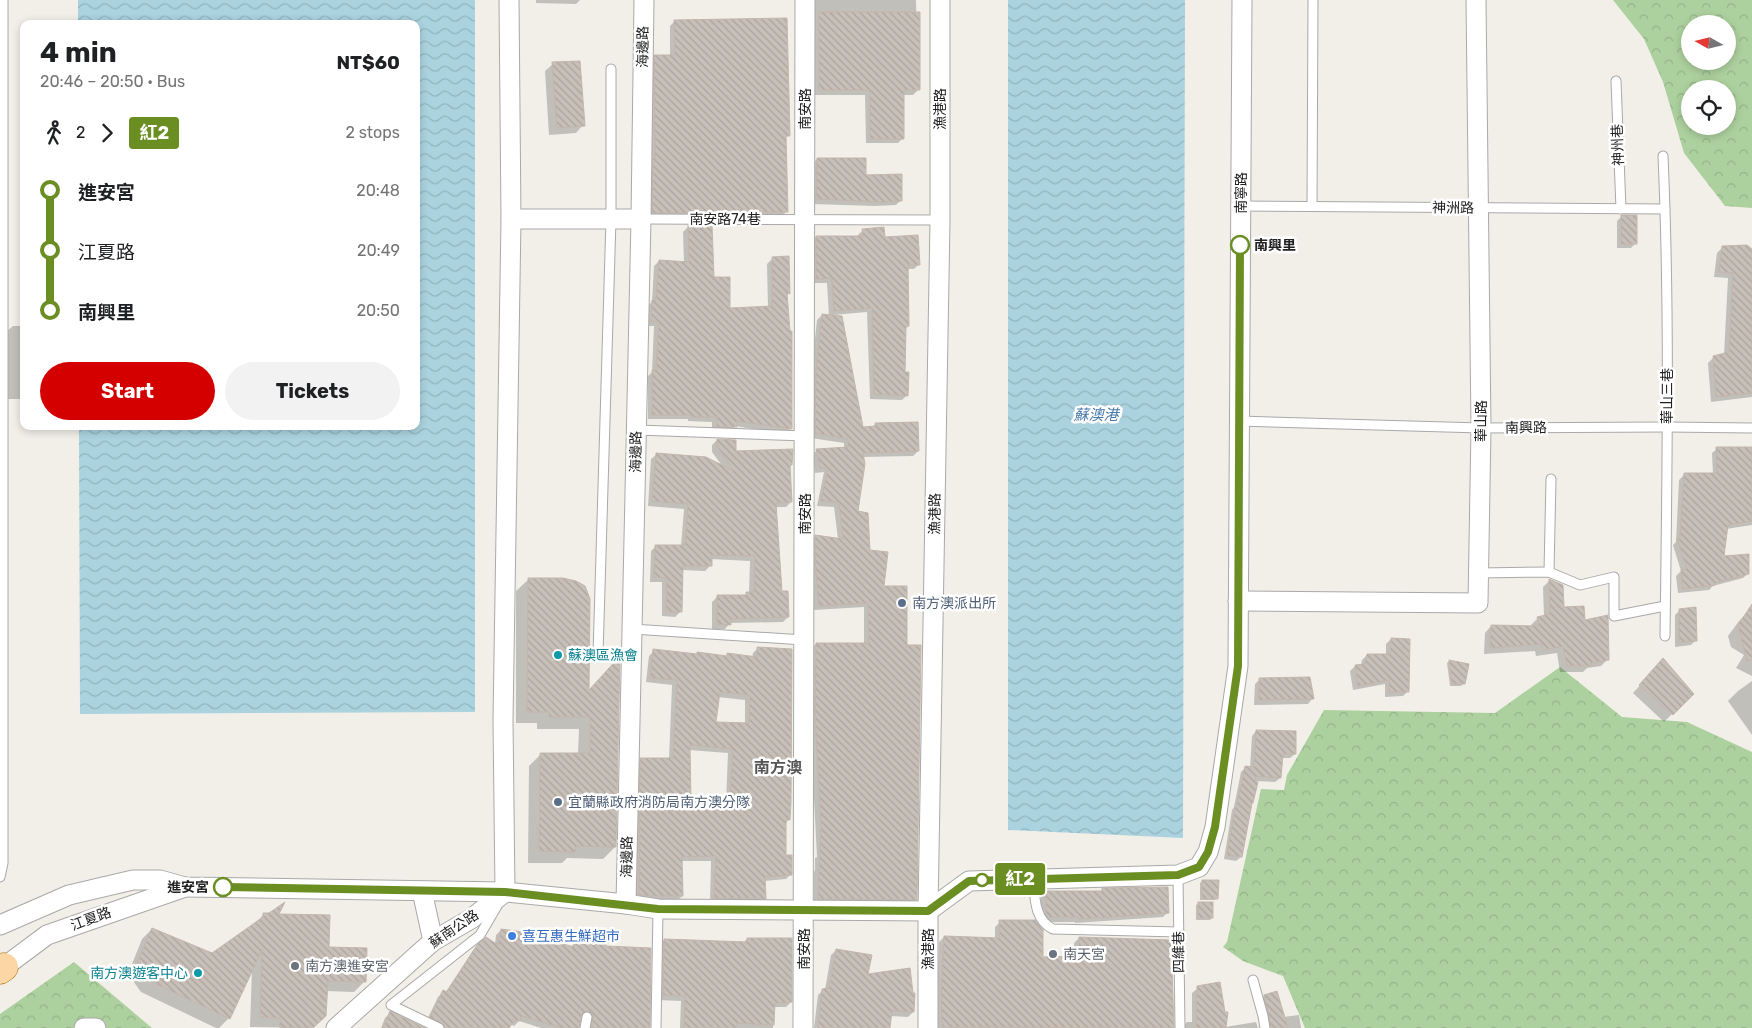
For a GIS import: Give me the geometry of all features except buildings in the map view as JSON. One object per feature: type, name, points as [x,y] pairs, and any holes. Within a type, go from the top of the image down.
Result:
[{"type":"street","points":[[505,892],[503,720],[510,219],[509,0]]},
{"type":"street","name":"海邊路","points":[[626,904],[637,430],[644,0]]},
{"type":"street","name":"南安路","points":[[803,1028],[805,0]]},
{"type":"street","name":"漁港路","points":[[928,1028],[928,911],[940,220],[940,0]]},
{"type":"street","name":"南寧路","points":[[1178,875],[1199,867],[1208,852],[1215,827],[1238,666],[1242,0]]},
{"type":"street","name":"華山路","points":[[1238,601],[1478,603],[1481,428],[1476,0]]},
{"type":"street","name":"南安路74巷","points":[[510,219],[641,219]]},
{"type":"street","points":[[928,911],[969,881],[1178,875]]},
{"type":"street","name":"江夏路","points":[[0,925],[69,895],[133,880],[160,880],[185,886],[505,892],[658,909],[928,911]]},
{"type":"street","name":"江夏路","points":[[2,968],[47,935],[185,886]]},
{"type":"street","points":[[422,891],[433,941]]},
{"type":"street","name":"蘇南公路","points":[[336,1028],[433,941],[471,919],[505,892]]},
{"type":"street","points":[[84,1028],[96,1028]]},
{"type":"lane","points":[[0,877],[3,864],[3,0]]},
{"type":"lane","points":[[1312,206],[1313,0]]},
{"type":"lane","points":[[598,654],[610,219],[611,68]]},
{"type":"lane","name":"神州巷","points":[[1616,80],[1621,209]]},
{"type":"lane","name":"華山三巷","points":[[1663,156],[1667,427],[1665,636]]},
{"type":"lane","name":"神洲路","points":[[1241,206],[1665,209]]},
{"type":"lane","name":"南安路74巷","points":[[641,219],[940,220]]},
{"type":"lane","name":"南興路","points":[[1239,421],[1481,428],[1752,428]]},
{"type":"lane","points":[[637,430],[805,436]]},
{"type":"lane","points":[[1549,572],[1551,479]]},
{"type":"lane","points":[[1479,573],[1549,572],[1580,585],[1614,577],[1614,616],[1665,606]]},
{"type":"lane","points":[[632,629],[804,640]]},
{"type":"lane","name":"四維巷","points":[[1178,875],[1180,1028]]},
{"type":"lane","points":[[1033,878],[1036,909],[1045,926],[1053,929],[1179,932]]},
{"type":"lane","points":[[439,1028],[391,1005],[480,935],[505,892]]},
{"type":"lane","points":[[656,1028],[658,909]]},
{"type":"lane","points":[[1252,980],[1265,1028]]},
{"type":"lane","points":[[586,1028],[587,1016]]},
{"type":"green space","points":[[1613,0],[1752,0],[1752,208],[1725,206],[1684,153],[1663,82],[1644,39]]},
{"type":"green space","points":[[1560,667],[1622,717],[1687,722],[1752,752],[1752,1028],[1305,1028],[1283,976],[1243,961],[1223,947],[1227,942],[1261,789],[1284,790],[1287,775],[1324,710],[1495,713]]},
{"type":"green space","points":[[74,962],[152,1028],[0,1028],[0,1014]]},
{"type":"water","points":[[78,0],[475,0],[475,712],[80,714],[79,430],[420,430],[420,20],[78,20]]},
{"type":"water","name":"蘇澳港","points":[[1008,0],[1185,0],[1183,838],[1008,830]]},
{"type":"bus line","name":"紅2","points":[[223,887],[505,892],[658,909],[928,911],[969,881],[1178,875],[1199,867],[1208,852],[1215,827],[1238,666],[1240,245]]},
{"type":"place","name":"南興里","points":[[1240,245]]},
{"type":"place","name":"南方澳派出所","points":[[902,603]]},
{"type":"place","name":"蘇澳區漁會","points":[[558,655]]},
{"type":"place","name":"宜蘭縣政府消防局南方澳分隊","points":[[558,802]]},
{"type":"place","name":"進安宮","points":[[223,887]]},
{"type":"place","name":"喜互惠生鮮超市","points":[[512,936]]},
{"type":"place","name":"南天宮","points":[[1053,954]]},
{"type":"place","name":"南方澳進安宮","points":[[295,966]]},
{"type":"place","name":"南方澳遊客中心","points":[[198,973]]},
{"type":"district","name":"南方澳","points":[[778,767]]}]
